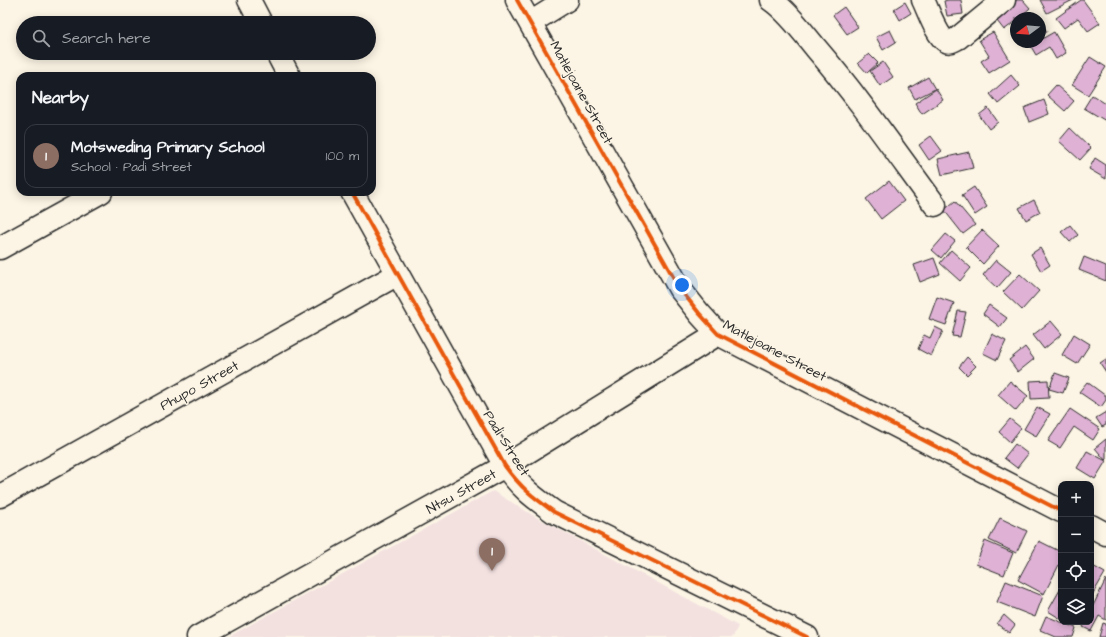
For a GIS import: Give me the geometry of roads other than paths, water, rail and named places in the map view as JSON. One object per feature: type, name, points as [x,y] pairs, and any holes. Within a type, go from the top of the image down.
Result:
[{"type":"street","points":[[249,0],[257,16]]},
{"type":"street","name":"Matlejoane Street","points":[[517,0],[680,289],[718,334],[1058,509]]},
{"type":"street","points":[[530,23],[567,0]]},
{"type":"street","points":[[771,0],[796,25],[827,61],[935,205]]},
{"type":"street","points":[[923,0],[939,33],[946,41],[950,42],[958,38],[1004,0]]},
{"type":"street","points":[[281,60],[287,72]]},
{"type":"street","points":[[0,248],[94,196]]},
{"type":"street","name":"Padi Street","points":[[354,196],[505,466],[518,484],[534,499],[554,512],[776,630],[807,637]]},
{"type":"street","name":"Phupo Street","points":[[0,496],[398,274]]},
{"type":"street","name":"Ntsu Street","points":[[198,637],[505,466],[718,334]]},
{"type":"street","points":[[1094,528],[1106,534]]},
{"type":"place","name":"Motsweding Primary School","points":[[492,571]]}]
